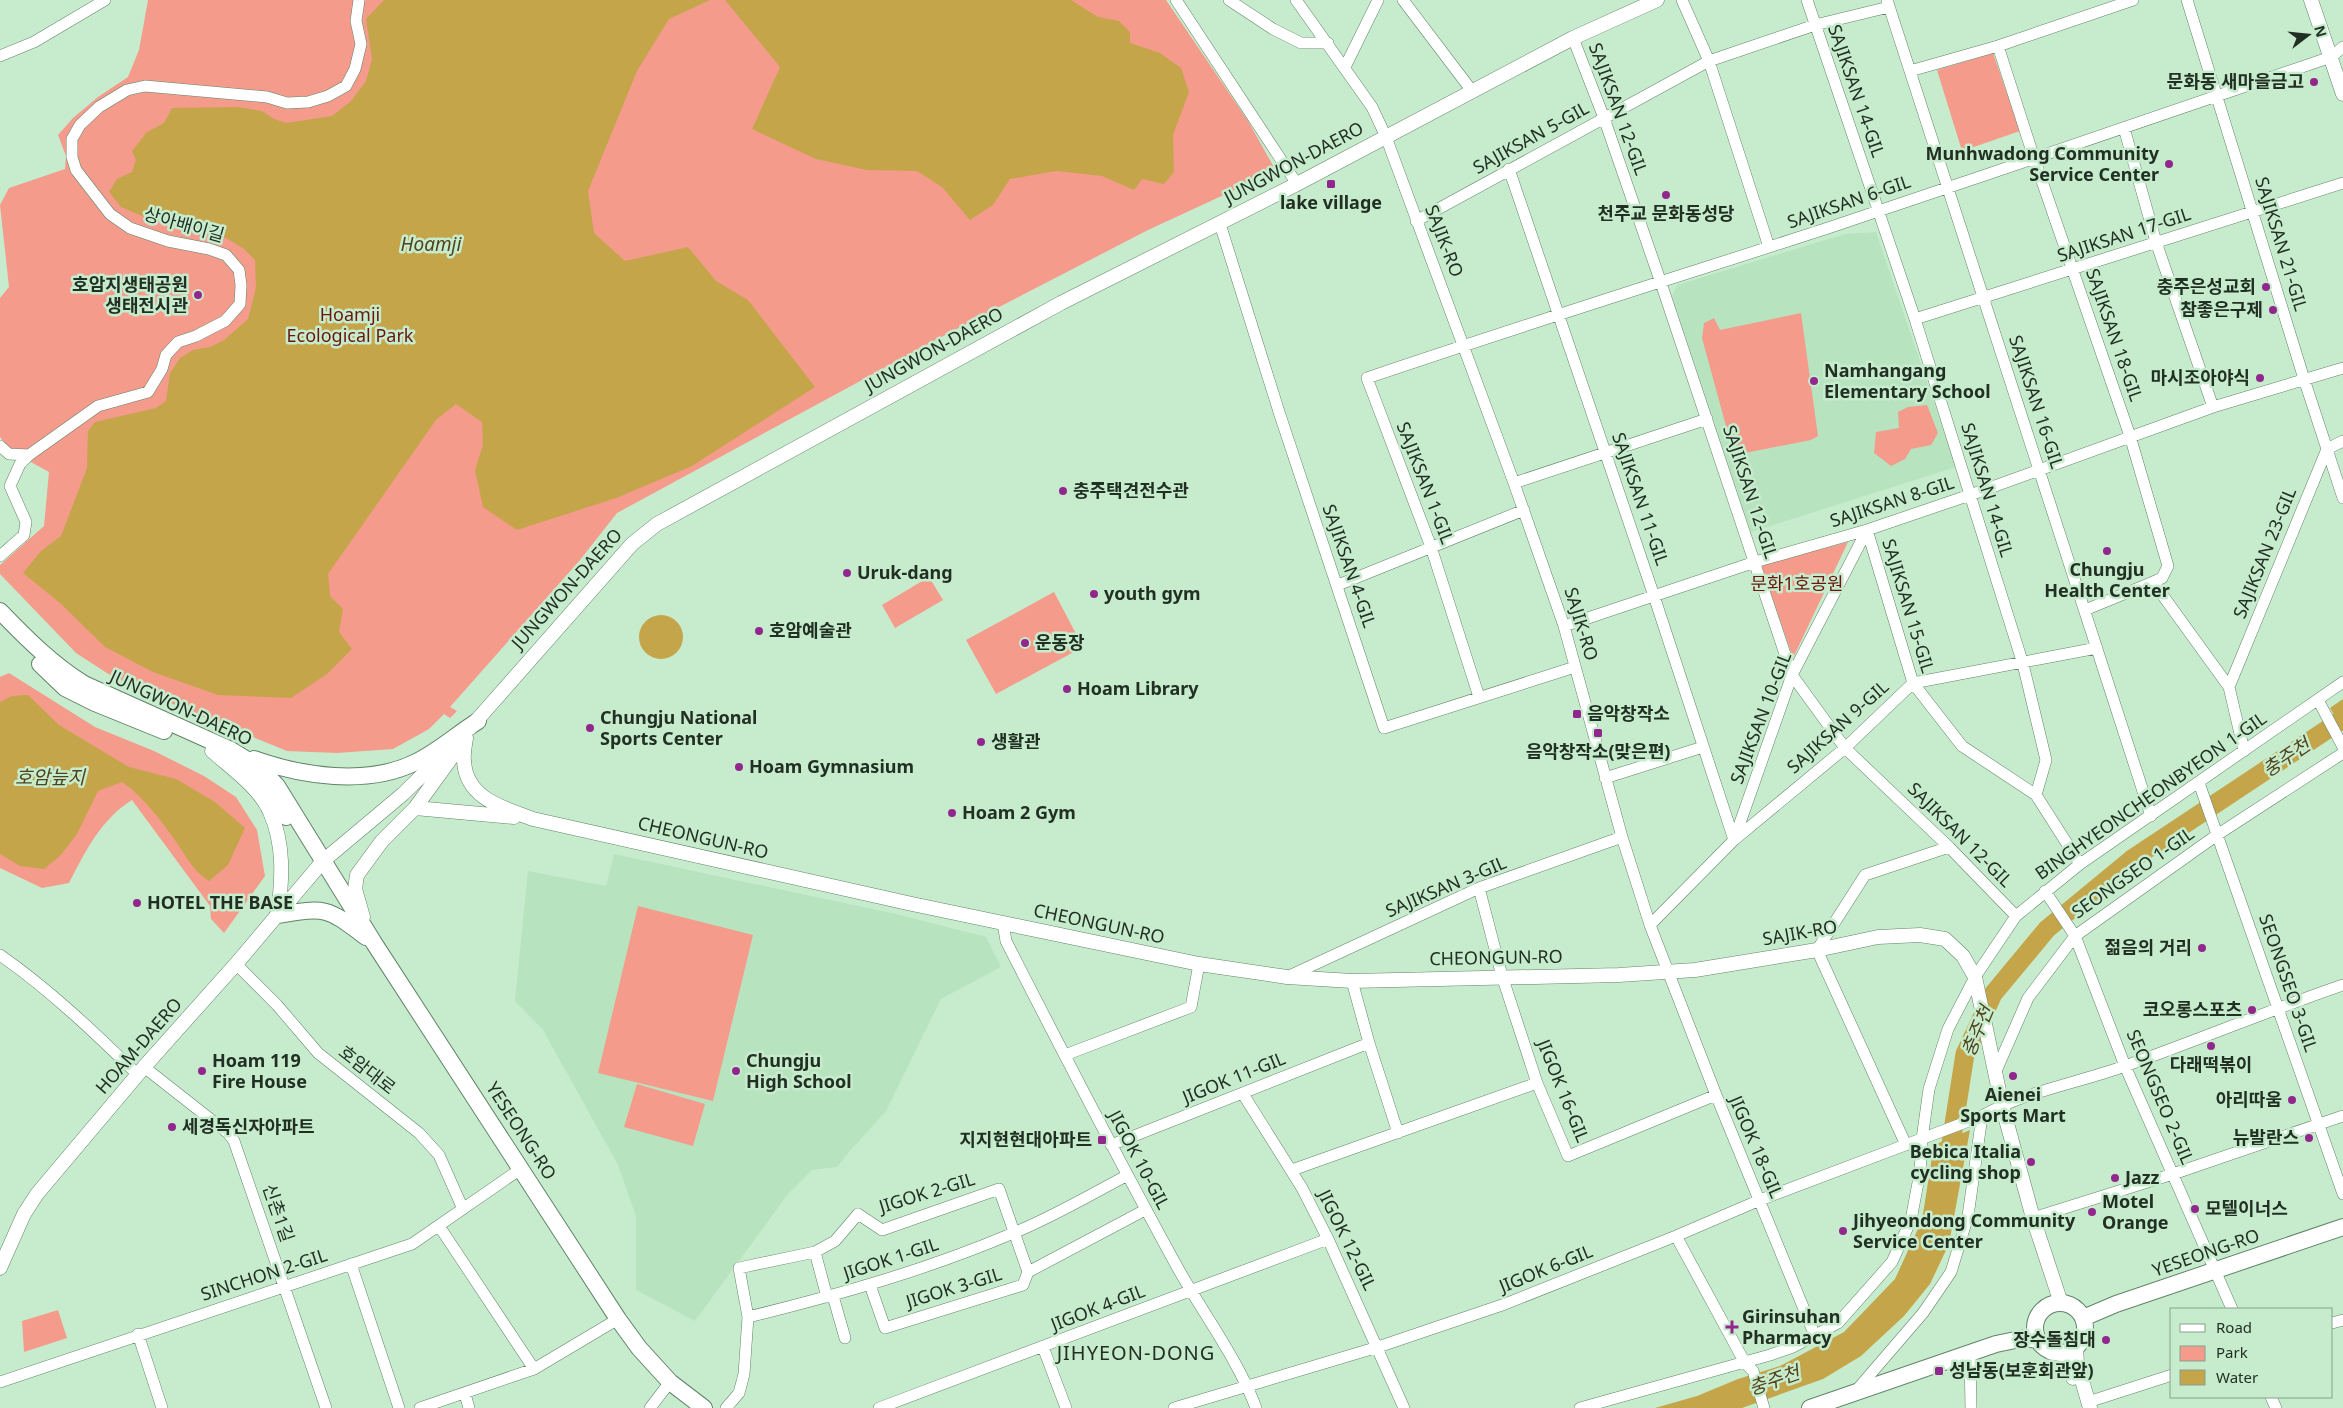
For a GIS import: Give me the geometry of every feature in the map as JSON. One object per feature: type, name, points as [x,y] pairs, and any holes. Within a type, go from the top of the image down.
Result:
[{"type":"main road","name":"JUNGWON-DAERO","points":[[0,611],[32,645],[65,672],[84,684],[236,753],[260,768],[277,786],[323,861]]},
{"type":"main road","name":"JUNGWON-DAERO","points":[[0,626],[65,688],[94,704],[212,751],[251,774],[323,861]]},
{"type":"main road","points":[[236,753],[274,766],[334,776],[378,774],[414,763],[478,721]]},
{"type":"main road","name":"YESEONG-RO","points":[[323,861],[374,943],[618,1318],[639,1348],[670,1382],[704,1408]]},
{"type":"main road","points":[[278,915],[312,910],[335,914],[374,943]]},
{"type":"main road","name":"YESEONG-RO","points":[[2083,1318],[2116,1304],[2343,1227]]},
{"type":"main road","points":[[1996,1344],[2035,1321],[2048,1306],[2061,1303],[2074,1308],[2083,1318],[2084,1334],[2070,1350],[2052,1352],[2038,1340],[2035,1334],[2035,1321]]},
{"type":"main road","points":[[1810,1408],[1996,1344],[2025,1338],[2038,1340]]},
{"type":"street","points":[[0,56],[34,42],[106,0]]},
{"type":"street","name":"상아배이길","points":[[0,556],[24,536],[26,522],[10,486],[20,464],[29,454],[98,406],[148,392],[162,369],[166,355],[178,342],[196,336],[225,321],[240,304],[242,284],[239,270],[226,255],[209,249],[168,241],[130,228],[110,214],[76,170],[72,157],[72,139],[80,125],[99,107],[127,90],[146,86],[267,97],[287,103],[308,102],[328,96],[346,86],[355,69],[361,44],[356,21],[359,0]]},
{"type":"street","points":[[1176,0],[1298,184]]},
{"type":"street","points":[[1229,0],[1273,29],[1301,43],[1328,43]]},
{"type":"street","name":"SAJIK-RO","points":[[1296,0],[1372,107],[1386,137],[1524,510],[1564,626],[1622,837],[1667,971],[1695,970],[1817,950],[1878,937],[1920,935],[1945,939],[1963,956],[1975,977]]},
{"type":"street","points":[[1345,67],[1378,0]]},
{"type":"street","points":[[1403,0],[1472,92]]},
{"type":"street","name":"JUNGWON-DAERO","points":[[323,861],[403,794],[478,721],[632,544],[657,524],[1040,314],[1298,184],[1573,38],[1657,0]]},
{"type":"street","points":[[1682,0],[1710,61],[1769,247]]},
{"type":"street","name":"SAJIKSAN 14-GIL","points":[[1806,0],[1915,318],[2023,664],[2046,760],[2036,795]]},
{"type":"street","points":[[1910,71],[1998,46],[2107,4],[2132,0]]},
{"type":"street","name":"SAJIKSAN 21-GIL","points":[[2187,0],[2218,95],[2252,213],[2343,498]]},
{"type":"street","points":[[2311,0],[2343,94]]},
{"type":"street","name":"SAJIKSAN 5-GIL","points":[[1416,220],[1710,61],[1815,25],[1888,3]]},
{"type":"street","name":"SAJIKSAN 16-GIL","points":[[1888,3],[2151,816]]},
{"type":"street","name":"SAJIKSAN 12-GIL","points":[[1573,38],[1604,118],[1661,283],[1792,675],[1845,748],[1950,847],[2016,916]]},
{"type":"street","name":"SAJIKSAN 18-GIL","points":[[1998,46],[2034,158],[2130,436],[2168,566],[2162,578],[2153,582]]},
{"type":"street","points":[[2331,57],[2343,47]]},
{"type":"street","name":"SAJIKSAN 6-GIL","points":[[1463,345],[1661,283],[1878,211],[2331,57]]},
{"type":"street","points":[[2124,128],[2156,242],[2213,407]]},
{"type":"street","name":"SAJIKSAN 11-GIL","points":[[1510,170],[1734,840]]},
{"type":"street","name":"SAJIKSAN 17-GIL","points":[[1915,318],[1984,298],[2343,183]]},
{"type":"street","name":"SAJIKSAN 4-GIL","points":[[1220,224],[1280,415],[1384,728],[1575,667]]},
{"type":"street","name":"SAJIKSAN 1-GIL","points":[[1463,345],[1367,378],[1431,547],[1479,697]]},
{"type":"street","name":"SAJIKSAN 8-GIL","points":[[1564,626],[1754,562],[1867,530],[1970,495],[2213,407],[2343,368]]},
{"type":"street","points":[[1514,483],[1707,419]]},
{"type":"street","points":[[2327,449],[2343,441]]},
{"type":"street","points":[[0,446],[9,454],[29,454]]},
{"type":"street","name":"SAJIKSAN 23-GIL","points":[[2229,687],[2327,449]]},
{"type":"street","points":[[1338,585],[1524,510]]},
{"type":"street","name":"SAJIKSAN 10-GIL","points":[[1734,840],[1792,675],[1867,530]]},
{"type":"street","name":"SAJIKSAN 15-GIL","points":[[1867,530],[1913,683],[1962,746],[2036,795],[2080,864]]},
{"type":"street","points":[[2084,610],[2153,582],[2229,687],[2244,751]]},
{"type":"street","name":"SAJIKSAN 9-GIL","points":[[1650,925],[1734,840],[1845,748],[1913,683],[2023,664],[2097,648]]},
{"type":"street","name":"BINGHYEONCHEONBYEON 1-GIL","points":[[1580,1408],[1749,1367],[1794,1347],[1838,1323],[1892,1262],[1910,1220],[1920,1172],[1922,1139],[1929,1089],[1948,1029],[1975,977],[2016,916],[2045,890],[2080,864],[2343,682]]},
{"type":"street","points":[[2318,700],[2343,747]]},
{"type":"street","points":[[374,943],[359,908],[355,889],[357,875],[382,841],[415,808],[478,721]]},
{"type":"street","points":[[466,738],[464,761],[468,781],[491,804],[533,819]]},
{"type":"street","points":[[1605,778],[1703,747]]},
{"type":"street","points":[[212,751],[252,787],[270,811],[282,859],[283,877],[278,915]]},
{"type":"street","name":"SEONGSEO 1-GIL","points":[[1996,1071],[2028,998],[2075,936],[2217,836],[2343,753]]},
{"type":"street","name":"SEONGSEO 3-GIL","points":[[2199,783],[2343,1194]]},
{"type":"street","points":[[415,808],[533,819]]},
{"type":"street","name":"CHEONGUN-RO","points":[[533,819],[906,903],[1199,964],[1287,977],[1352,981],[1502,976],[1619,975],[1667,971]]},
{"type":"street","name":"SAJIKSAN 3-GIL","points":[[1287,977],[1479,888],[1622,837]]},
{"type":"street","points":[[1906,1145],[1817,950],[1865,875],[1950,847]]},
{"type":"street","name":"HOAM-DAERO","points":[[0,1268],[24,1214],[37,1194],[323,861]]},
{"type":"street","name":"JIGOK 16-GIL","points":[[1479,888],[1502,976],[1537,1083],[1568,1156],[1716,1095]]},
{"type":"street","name":"SEONGSEO 2-GIL","points":[[2045,890],[2075,936],[2125,1066],[2232,1308]]},
{"type":"street","name":"JIGOK 10-GIL","points":[[1003,922],[1006,941],[1126,1176],[1190,1291],[1248,1385],[1256,1408]]},
{"type":"street","name":"신촌1길","points":[[0,955],[44,987],[141,1071],[228,1133],[234,1141],[326,1408]]},
{"type":"street","name":"호암대로","points":[[236,964],[277,1005],[318,1053],[426,1140],[439,1155],[463,1209]]},
{"type":"street","points":[[1065,1055],[1191,1007],[1199,964]]},
{"type":"street","name":"JIGOK 18-GIL","points":[[1667,971],[1815,1336]]},
{"type":"street","points":[[1975,977],[2002,1105],[2032,1218],[2061,1303]]},
{"type":"street","points":[[1352,981],[1369,1043],[1398,1133]]},
{"type":"street","name":"JIGOK 6-GIL","points":[[1174,1408],[1378,1347],[1505,1304],[1676,1236],[1760,1200],[1982,1116],[2002,1105],[2125,1066],[2277,1007],[2343,985]]},
{"type":"street","name":"JIGOK 11-GIL","points":[[1111,1145],[1369,1043]]},
{"type":"street","points":[[1292,1170],[1537,1083]]},
{"type":"street","name":"JIGOK 12-GIL","points":[[1243,1094],[1292,1170],[1328,1239],[1404,1408]]},
{"type":"street","points":[[1855,1392],[1923,1313],[1951,1272],[1968,1216],[1982,1116]]},
{"type":"street","points":[[2032,1218],[2173,1174],[2343,1116]]},
{"type":"street","name":"SINCHON 2-GIL","points":[[0,1382],[138,1334],[412,1244],[522,1168]]},
{"type":"street","name":"JIGOK 1-GIL","points":[[748,1316],[830,1297],[948,1259],[1013,1234],[1126,1176]]},
{"type":"street","name":"JIGOK 2-GIL","points":[[748,1316],[739,1268],[815,1252],[835,1241],[858,1214],[882,1230],[999,1189],[1013,1234]]},
{"type":"street","name":"JIGOK 3-GIL","points":[[870,1285],[884,1328],[1023,1285],[1028,1272],[1145,1210]]},
{"type":"street","points":[[439,1226],[534,1369]]},
{"type":"street","points":[[1013,1234],[1028,1272]]},
{"type":"street","points":[[1676,1236],[1749,1367],[1764,1408]]},
{"type":"street","name":"JIGOK 4-GIL","points":[[879,1408],[1043,1348],[1328,1239]]},
{"type":"street","points":[[815,1252],[845,1338]]},
{"type":"street","points":[[351,1264],[398,1408]]},
{"type":"street","points":[[726,1408],[739,1393],[744,1374],[748,1316]]},
{"type":"street","points":[[420,1408],[534,1369],[618,1318]]},
{"type":"street","points":[[138,1334],[162,1408]]},
{"type":"street","points":[[1043,1348],[1066,1408]]},
{"type":"street","points":[[2070,1350],[2087,1406],[2170,1376]]},
{"type":"street","points":[[1970,1354],[1971,1408]]},
{"type":"street","points":[[650,1408],[670,1382]]},
{"type":"street","points":[[465,1394],[469,1408]]},
{"type":"shaded area","name":"Namhangang Elementary School","points":[[1876,232],[1956,467],[1751,532],[1672,296],[1677,285],[1845,234]]},
{"type":"shaded area","name":"Chungju High School","points":[[614,854],[896,914],[986,937],[1001,967],[941,999],[886,1111],[837,1167],[812,1170],[788,1194],[695,1321],[636,1290],[636,1216],[618,1165],[543,1030],[515,1001],[528,871],[606,886]]},
{"type":"green space","name":"Hoamji Ecological Park","points":[[148,0],[1166,0],[1248,121],[1276,171],[1148,230],[947,334],[617,513],[580,560],[450,707],[457,711],[450,718],[444,714],[429,729],[393,749],[337,753],[287,751],[158,698],[110,675],[76,653],[0,574],[0,565],[44,526],[49,472],[11,451],[0,437],[0,298],[9,287],[0,205],[9,188],[65,169],[66,156],[58,135],[73,118],[98,97],[128,77],[139,50]]},
{"type":"green space","points":[[1993,53],[2020,131],[1962,151],[1937,70]]},
{"type":"green space","points":[[1801,313],[1818,436],[1811,440],[1740,454],[1732,448],[1702,338],[1704,323],[1714,318],[1720,330]]},
{"type":"green space","points":[[1927,405],[1938,433],[1931,445],[1911,449],[1905,459],[1891,466],[1874,453],[1876,432],[1899,428],[1898,412],[1908,407]]},
{"type":"green space","name":"문화1호공원","points":[[1848,542],[1793,658],[1761,565]]},
{"type":"green space","points":[[929,577],[943,600],[895,628],[882,605]]},
{"type":"green space","name":"운동장","points":[[1054,592],[1083,647],[996,694],[966,640]]},
{"type":"green space","name":"호암늪지","points":[[9,673],[95,727],[154,751],[204,776],[236,797],[257,830],[265,876],[224,933],[211,919],[210,906],[132,800],[103,826],[88,848],[69,883],[42,888],[0,868],[0,677]]},
{"type":"green space","points":[[638,906],[753,935],[713,1101],[598,1073]]},
{"type":"green space","points":[[637,1084],[705,1104],[693,1146],[624,1127]]},
{"type":"green space","points":[[58,1310],[67,1338],[24,1352],[22,1321]]},
{"type":"water","name":"Hoamji","points":[[384,0],[710,0],[669,19],[637,71],[588,191],[594,233],[625,261],[688,247],[716,281],[748,300],[815,387],[692,466],[616,498],[517,530],[483,507],[475,470],[483,445],[482,422],[456,404],[436,420],[328,574],[330,596],[343,609],[339,632],[352,649],[327,674],[291,698],[218,695],[153,672],[105,647],[60,603],[23,573],[41,551],[61,536],[87,468],[88,431],[95,422],[156,408],[166,401],[170,373],[180,358],[193,350],[210,347],[224,340],[248,319],[256,288],[255,260],[244,249],[226,238],[142,216],[121,207],[109,192],[117,179],[132,172],[136,160],[132,151],[147,132],[164,123],[172,108],[238,107],[262,111],[274,119],[286,123],[332,116],[351,101],[366,81],[372,59],[366,19]]},
{"type":"water","points":[[725,0],[1071,0],[1098,17],[1119,21],[1130,32],[1130,43],[1160,53],[1181,68],[1189,92],[1173,135],[1174,172],[1164,184],[1142,179],[1134,190],[1102,176],[1056,171],[1010,179],[993,205],[970,220],[942,187],[917,171],[867,170],[816,159],[752,129],[780,67]]},
{"type":"water","points":[[657,615],[665,615],[677,621],[683,637],[677,653],[665,659],[657,659],[645,653],[639,641],[639,633],[645,621]]},
{"type":"water","name":"호암늪지","points":[[28,695],[59,725],[129,767],[176,779],[215,802],[245,828],[228,865],[209,881],[200,874],[153,811],[122,782],[98,791],[77,834],[60,856],[44,869],[20,866],[0,854],[0,702],[12,696]]},
{"type":"water","points":[[2343,699],[2343,730],[2330,708]]},
{"type":"water","points":[[1970,1130],[1949,1244],[1930,1284],[1904,1316],[1861,1356],[1823,1379],[1742,1408],[1655,1408],[1697,1396],[1738,1379],[1780,1366],[1844,1332],[1895,1279],[1922,1220],[1934,1145]]},
{"type":"waterway","name":"충주천","points":[[1948,1162],[1965,1054],[1993,994],[2047,929],[2132,859],[2343,719]]},
{"type":"place","name":"문화동 새마을금고","points":[[2314,82]]},
{"type":"place","name":"Munhwadong Community Service Center","points":[[2169,164]]},
{"type":"place","name":"lake village","points":[[1331,184]]},
{"type":"place","name":"천주교 문화동성당","points":[[1666,195]]},
{"type":"place","name":"충주은성교회","points":[[2266,287]]},
{"type":"place","name":"호암지생태공원 생태전시관","points":[[198,295]]},
{"type":"place","name":"참좋은구제","points":[[2273,310]]},
{"type":"place","name":"마시조아야식","points":[[2260,378]]},
{"type":"place","name":"Namhangang Elementary School","points":[[1814,381]]},
{"type":"place","name":"충주택견전수관","points":[[1063,491]]},
{"type":"place","name":"Chungju Health Center","points":[[2107,551]]},
{"type":"place","name":"Uruk-dang","points":[[847,573]]},
{"type":"place","name":"youth gym","points":[[1094,594]]},
{"type":"place","name":"호암예술관","points":[[759,631]]},
{"type":"place","name":"운동장","points":[[1025,643]]},
{"type":"place","name":"Hoam Library","points":[[1067,689]]},
{"type":"place","name":"음악창작소","points":[[1577,714]]},
{"type":"place","name":"Chungju National Sports Center","points":[[590,728]]},
{"type":"place","name":"음악창작소(맞은편)","points":[[1598,733]]},
{"type":"place","name":"생활관","points":[[981,742]]},
{"type":"place","name":"Hoam Gymnasium","points":[[739,767]]},
{"type":"place","name":"Hoam 2 Gym","points":[[952,813]]},
{"type":"place","name":"HOTEL THE BASE","points":[[137,903]]},
{"type":"place","name":"젊음의 거리","points":[[2202,948]]},
{"type":"place","name":"코오롱스포츠","points":[[2252,1010]]},
{"type":"place","name":"다래떡볶이","points":[[2211,1046]]},
{"type":"place","name":"Hoam 119 Fire House","points":[[202,1071]]},
{"type":"place","name":"Chungju High School","points":[[736,1071]]},
{"type":"place","name":"Aienei Sports Mart","points":[[2013,1076]]},
{"type":"place","name":"아리따움","points":[[2292,1100]]},
{"type":"place","name":"세경독신자아파트","points":[[172,1127]]},
{"type":"place","name":"뉴발란스","points":[[2309,1138]]},
{"type":"place","name":"지지현현대아파트","points":[[1102,1140]]},
{"type":"place","name":"Bebica Italia cycling shop","points":[[2031,1162]]},
{"type":"place","name":"Jazz","points":[[2115,1178]]},
{"type":"place","name":"모텔이너스","points":[[2195,1209]]},
{"type":"place","name":"Motel Orange","points":[[2092,1212]]},
{"type":"place","name":"Jihyeondong Community Service Center","points":[[1843,1231]]},
{"type":"place","name":"Girinsuhan Pharmacy","points":[[1732,1327]]},
{"type":"place","name":"장수돌침대","points":[[2106,1340]]},
{"type":"place","name":"성남동(보훈회관앞)","points":[[1939,1371]]},
{"type":"district","name":"JIHYEON-DONG","points":[[1136,1353]]}]
